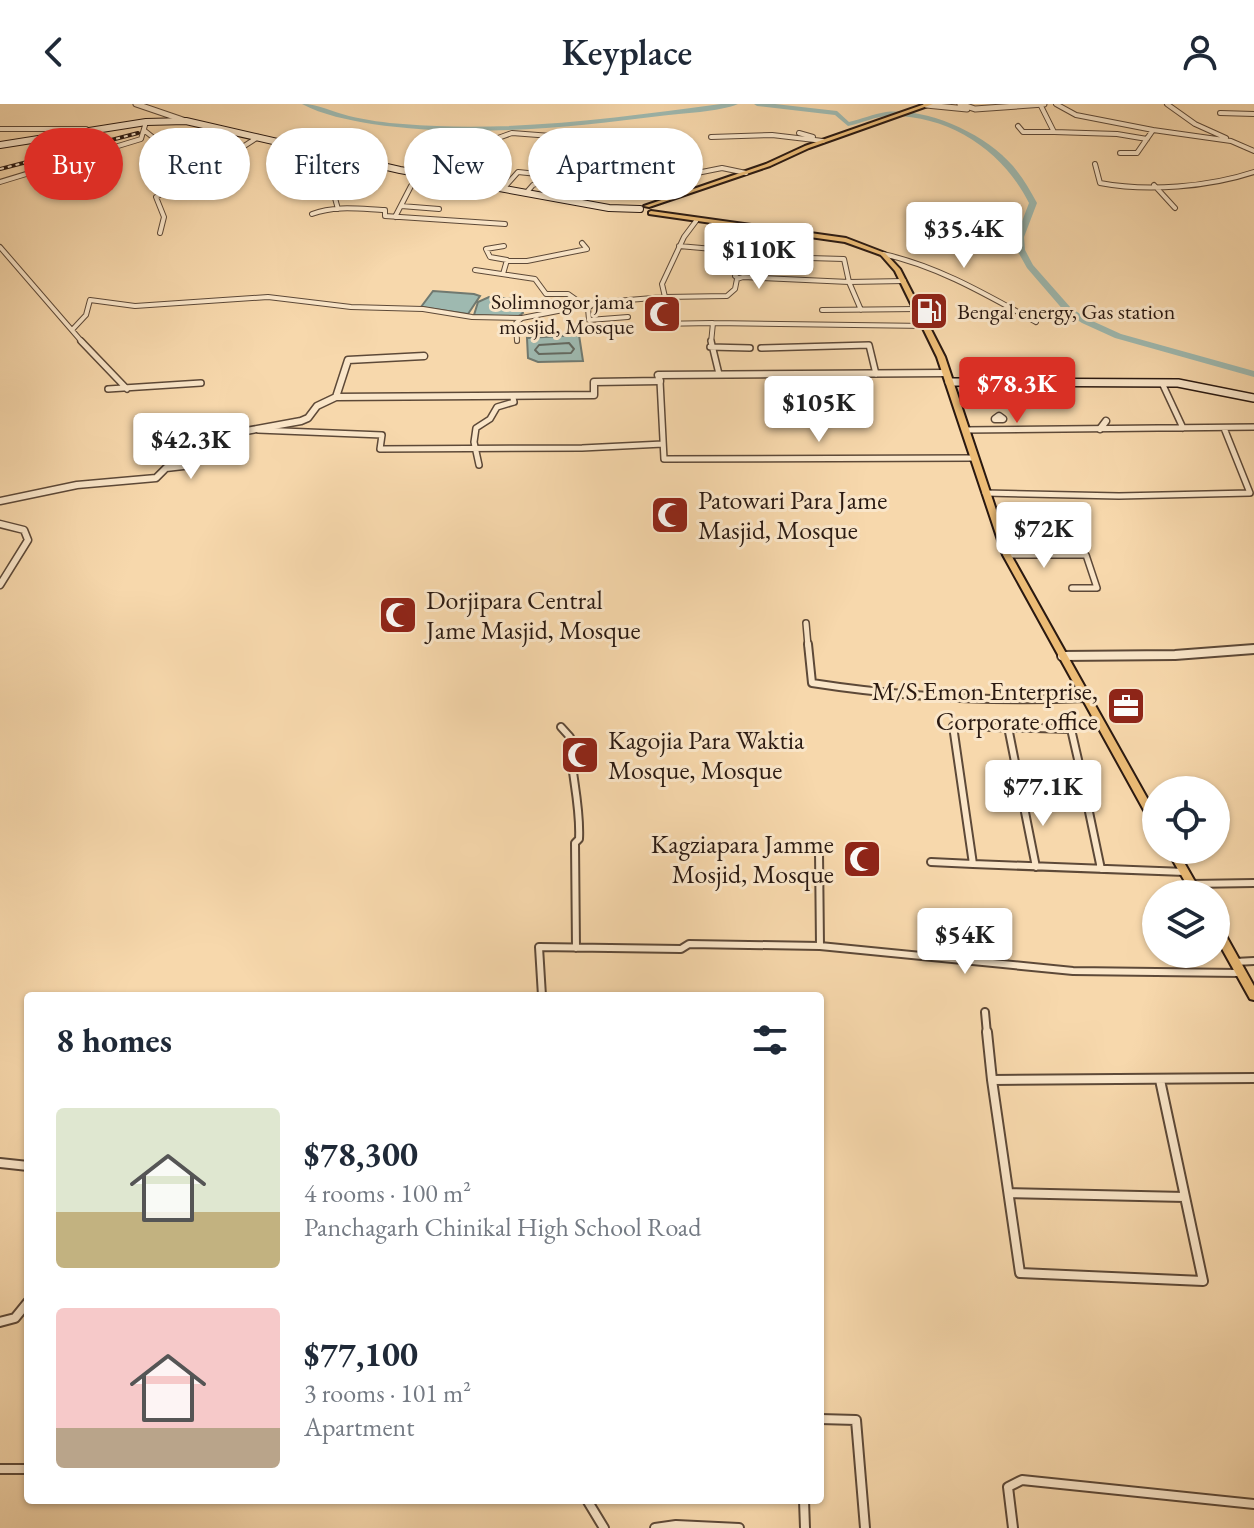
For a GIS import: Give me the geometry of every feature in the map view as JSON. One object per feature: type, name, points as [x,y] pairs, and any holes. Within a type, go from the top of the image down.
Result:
[{"type":"highway","points":[[703,188],[928,105]]},
{"type":"highway","points":[[650,209],[670,200]]},
{"type":"highway","points":[[671,200],[666,208],[671,215]]},
{"type":"highway","points":[[650,209],[696,221],[846,240],[883,254],[895,265],[927,326],[948,377],[1007,555],[1142,798]]},
{"type":"highway","points":[[1180,864],[1189,880]]},
{"type":"highway","points":[[1230,953],[1254,996]]},
{"type":"main road","points":[[107,128],[146,122],[186,121],[266,139]]},
{"type":"main road","points":[[0,145],[24,141]]},
{"type":"main road","points":[[512,191],[619,209],[650,209]]},
{"type":"main road","points":[[948,377],[1188,384],[1254,398]]},
{"type":"street","points":[[136,104],[186,121]]},
{"type":"street","points":[[960,104],[967,109]]},
{"type":"street","points":[[928,105],[967,109],[1042,104],[1054,132]]},
{"type":"street","points":[[1056,104],[1076,115],[1231,141]]},
{"type":"street","points":[[1167,104],[1195,124],[1254,151]]},
{"type":"street","points":[[1220,113],[1254,114]]},
{"type":"street","points":[[160,121],[171,115]]},
{"type":"street","points":[[145,128],[146,122]]},
{"type":"street","points":[[1018,126],[1023,132],[1117,134],[1147,139]]},
{"type":"street","points":[[0,129],[24,129]]},
{"type":"street","points":[[1120,153],[1137,153],[1153,130]]},
{"type":"street","points":[[512,133],[551,136],[581,150],[604,166],[626,170],[652,182],[722,168],[746,173]]},
{"type":"street","points":[[799,133],[824,141]]},
{"type":"street","points":[[711,137],[772,135],[824,141]]},
{"type":"street","points":[[250,142],[258,137]]},
{"type":"street","points":[[0,182],[139,140]]},
{"type":"street","points":[[1095,164],[1102,185],[1154,185],[1230,178],[1254,172]]},
{"type":"street","points":[[512,179],[518,172],[547,175],[543,182],[533,185],[526,193]]},
{"type":"street","points":[[1154,185],[1175,208]]},
{"type":"street","points":[[158,200],[163,215],[160,233]]},
{"type":"street","points":[[335,200],[338,209]]},
{"type":"street","points":[[395,217],[404,200]]},
{"type":"street","points":[[401,206],[439,209]]},
{"type":"street","points":[[312,214],[338,209],[385,210],[383,216],[505,224]]},
{"type":"street","points":[[665,297],[662,284],[677,262],[681,238],[696,221]]},
{"type":"street","points":[[72,330],[86,315],[90,300],[135,306],[265,297],[351,307],[423,309],[472,317],[522,318],[625,298],[727,296],[735,289],[737,271],[756,269],[758,253],[772,231]]},
{"type":"street","points":[[504,246],[486,249],[490,257],[527,261],[587,249],[582,243]]},
{"type":"street","points":[[679,246],[774,257],[844,259],[849,282],[861,310]]},
{"type":"street","points":[[0,247],[109,373],[127,389]]},
{"type":"street","points":[[883,254],[905,259],[972,287],[1036,322]]},
{"type":"street","points":[[503,274],[507,261]]},
{"type":"street","points":[[475,270],[535,279],[546,294],[568,294],[589,305]]},
{"type":"street","points":[[738,278],[904,281]]},
{"type":"street","points":[[589,305],[589,320],[628,317]]},
{"type":"street","points":[[822,310],[918,309]]},
{"type":"street","points":[[517,341],[516,323],[522,318]]},
{"type":"street","points":[[713,323],[710,347],[719,374]]},
{"type":"street","points":[[655,324],[927,326]]},
{"type":"street","points":[[761,348],[869,345],[876,374]]},
{"type":"street","points":[[710,347],[750,348]]},
{"type":"street","points":[[336,397],[348,360],[424,356]]},
{"type":"street","points":[[948,377],[876,374],[658,375],[664,459],[974,458]]},
{"type":"street","points":[[0,501],[55,487],[108,479],[156,478],[166,468],[192,465],[216,449],[218,432],[301,421],[308,418],[317,406],[336,397],[594,395],[594,382],[660,381]]},
{"type":"street","points":[[108,389],[201,383]]},
{"type":"street","points":[[1162,383],[1183,428]]},
{"type":"street","points":[[479,465],[475,448],[476,428],[490,419],[497,407],[514,402],[513,398]]},
{"type":"street","points":[[999,420],[1002,429]]},
{"type":"street","points":[[1100,429],[1106,421]]},
{"type":"street","points":[[965,430],[1254,427]]},
{"type":"street","points":[[985,493],[1119,496],[1250,493],[1224,428]]},
{"type":"street","points":[[248,430],[382,435],[380,449],[663,444]]},
{"type":"street","points":[[0,524],[24,530],[28,540],[0,585]]},
{"type":"street","points":[[1007,555],[1086,555],[1097,588],[1072,588]]},
{"type":"street","points":[[806,623],[812,683],[858,690],[1023,701],[1086,698]]},
{"type":"street","points":[[1062,656],[1175,655],[1254,649]]},
{"type":"street","points":[[973,864],[953,726],[1071,729],[1101,869]]},
{"type":"street","points":[[561,727],[570,737],[570,762],[577,771],[576,812],[580,817],[579,839],[575,843],[576,948]]},
{"type":"street","points":[[1008,727],[1036,867]]},
{"type":"street","points":[[819,852],[820,946]]},
{"type":"street","points":[[931,862],[1185,872]]},
{"type":"street","points":[[1230,885],[1254,883]]},
{"type":"street","points":[[542,992],[539,947],[681,949],[689,944],[820,946],[1073,971],[1217,975],[1254,961]]},
{"type":"street","points":[[985,1012],[1020,1273],[1203,1281],[1160,1080]]},
{"type":"street","points":[[992,1080],[1254,1078]]},
{"type":"street","points":[[0,1163],[24,1166]]},
{"type":"street","points":[[1009,1193],[1185,1197]]},
{"type":"street","points":[[0,1322],[15,1318],[24,1307]]},
{"type":"street","points":[[824,1419],[856,1420],[865,1528]]},
{"type":"street","points":[[0,1469],[24,1469]]},
{"type":"street","points":[[1013,1528],[1008,1487],[1022,1480],[1254,1504]]},
{"type":"street","points":[[589,1504],[604,1528]]},
{"type":"street","points":[[804,1504],[805,1528]]},
{"type":"street","points":[[655,1528],[676,1525],[739,1528]]},
{"type":"water","points":[[433,291],[480,296],[468,314],[421,307]]},
{"type":"water","points":[[489,297],[515,299],[523,313],[517,317],[474,315],[478,302]]},
{"type":"water","points":[[579,335],[583,361],[538,362],[528,358],[527,338]]},
{"type":"waterway","points":[[305,104],[349,118],[401,126],[457,129],[576,123],[735,104]]},
{"type":"waterway","points":[[757,104],[837,113],[848,124],[885,114],[913,116],[934,120],[975,138],[1010,166],[1023,184],[1033,203],[1020,237],[1021,250],[1030,266],[1068,310],[1118,336],[1254,374]]},
{"type":"railway","points":[[0,169],[138,133]]},
{"type":"place","name":"Bengal energy, Gas station","points":[[929,311]]},
{"type":"place","name":"Solimnogor jama mosjid, Mosque","points":[[662,314]]},
{"type":"place","name":"Patowari Para Jame Masjid, Mosque","points":[[670,515]]},
{"type":"place","name":"Dorjipara Central Jame Masjid, Mosque","points":[[398,615]]},
{"type":"place","name":"M/S Emon Enterprise, Corporate office","points":[[1126,706]]},
{"type":"place","name":"Kagojia Para Waktia Mosque, Mosque","points":[[580,755]]},
{"type":"place","name":"Kagziapara Jamme Mosjid, Mosque","points":[[862,859]]}]
